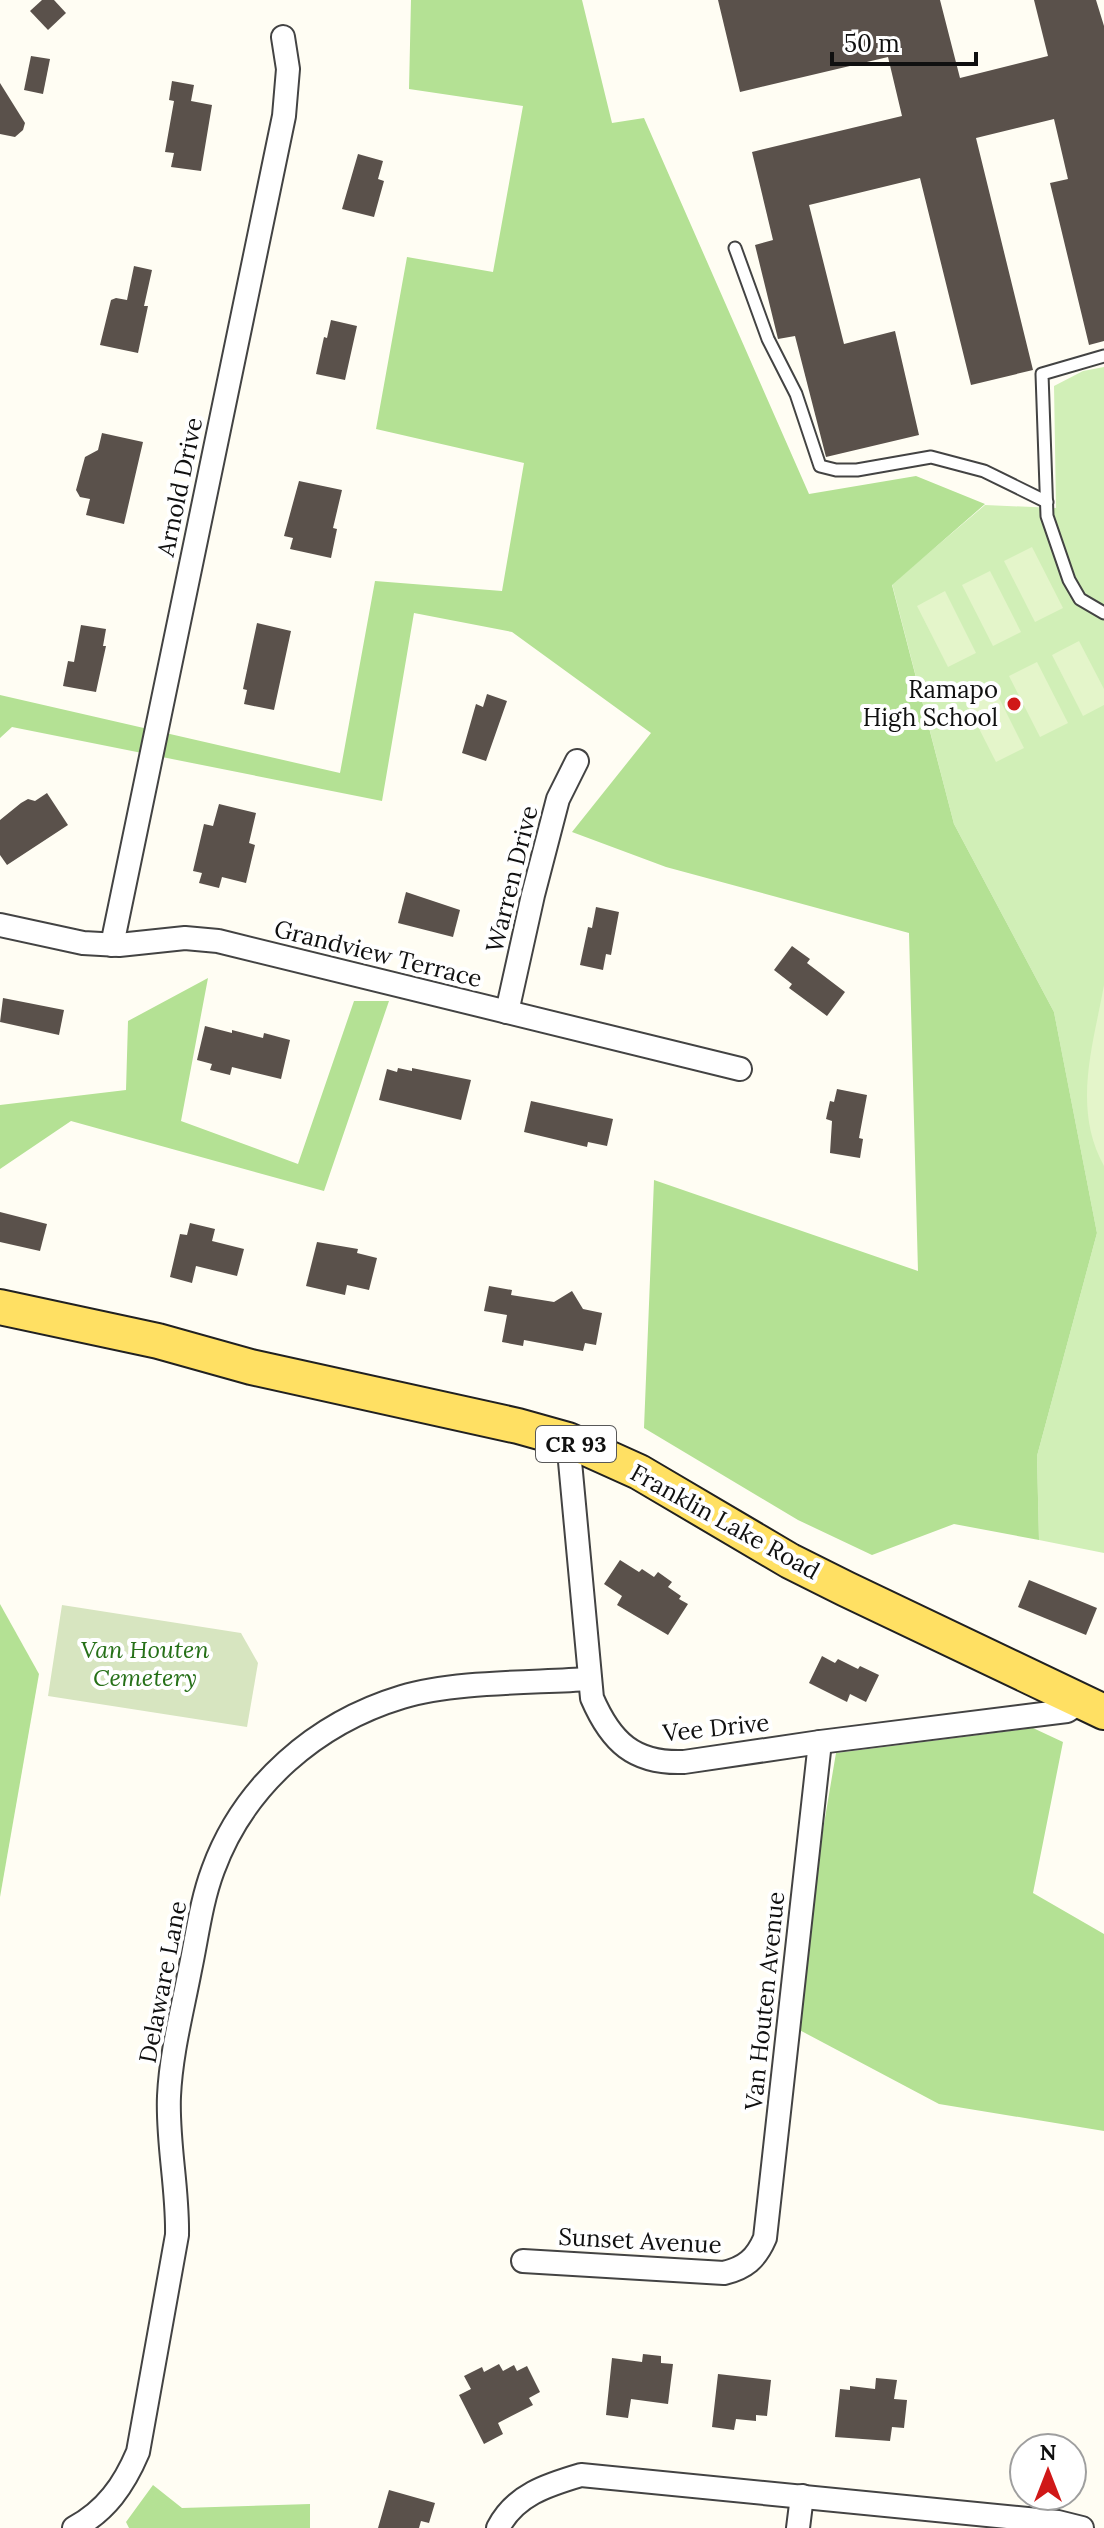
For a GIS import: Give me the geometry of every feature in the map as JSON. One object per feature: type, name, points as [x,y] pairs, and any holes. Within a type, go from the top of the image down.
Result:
[{"type":"main road","name":"Franklin Lake Road","points":[[0,1307],[158,1341],[266,1370],[568,1440],[639,1472],[749,1538],[846,1589],[1093,1707]]},
{"type":"street","name":"Arnold Drive","points":[[112,945],[284,116],[288,69],[283,37]]},
{"type":"street","name":"Warren Drive","points":[[507,1012],[558,799],[577,761]]},
{"type":"street","name":"Grandview Terrace","points":[[0,925],[83,943],[112,945],[185,938],[218,941],[740,1069]]},
{"type":"street","name":"Vee Drive","points":[[568,1440],[592,1698],[601,1719],[628,1750],[664,1763],[684,1762],[1093,1707]]},
{"type":"street","name":"Delaware Lane","points":[[74,2528],[97,2513],[114,2496],[128,2476],[138,2452],[177,2235],[178,2202],[170,2135],[172,2058],[202,1908],[213,1870],[229,1834],[247,1805],[297,1751],[329,1728],[364,1710],[405,1696],[439,1689],[589,1679]]},
{"type":"street","name":"Van Houten Avenue","points":[[751,2261],[765,2238],[820,1742]]},
{"type":"street","name":"Sunset Avenue","points":[[523,2261],[724,2273],[738,2270],[751,2261]]},
{"type":"street","points":[[498,2528],[506,2512],[540,2487],[581,2475],[1058,2522],[1082,2528]]},
{"type":"street","points":[[798,2528],[802,2496]]},
{"type":"lane","points":[[735,248],[768,339],[796,394],[820,466],[857,470],[931,457],[984,471],[1047,502]]},
{"type":"lane","points":[[1104,356],[1042,374],[1047,516],[1069,580],[1080,599],[1104,613]]},
{"type":"green space","points":[[411,0],[582,0],[612,123],[644,118],[809,494],[916,476],[985,504],[892,585],[954,824],[1054,1012],[1097,1233],[1037,1456],[1039,1540],[954,1524],[872,1555],[798,1520],[644,1428],[654,1180],[918,1271],[909,933],[666,867],[572,832],[651,733],[512,632],[414,613],[382,801],[12,727],[0,738],[0,695],[340,773],[375,581],[502,591],[524,463],[376,429],[407,257],[493,272],[523,106],[409,89]]},
{"type":"green space","points":[[1104,367],[1104,1553],[1039,1540],[1037,1456],[1097,1233],[1054,1012],[954,824],[892,584],[985,505],[1056,508],[1054,386],[1083,371]]},
{"type":"green space","points":[[1032,547],[1063,608],[1035,622],[1004,561]]},
{"type":"green space","points":[[990,571],[1021,632],[993,646],[962,585]]},
{"type":"green space","points":[[945,591],[976,653],[948,667],[917,606]]},
{"type":"green space","points":[[1079,641],[1104,689],[1104,705],[1083,716],[1052,655]]},
{"type":"green space","points":[[1037,662],[1068,723],[1040,737],[1009,676]]},
{"type":"green space","points":[[993,686],[1024,748],[996,762],[965,701]]},
{"type":"green space","points":[[208,978],[181,1121],[298,1164],[354,1001],[389,1001],[324,1191],[71,1121],[0,1169],[0,1105],[126,1090],[128,1021]]},
{"type":"green space","points":[[1104,985],[1104,1166],[1094,1144],[1087,1099],[1091,1054]]},
{"type":"green space","points":[[0,1604],[39,1674],[0,1897]]},
{"type":"green space","name":"Van Houten Cemetery","points":[[62,1605],[241,1633],[258,1663],[247,1727],[48,1696]]},
{"type":"green space","points":[[1033,1728],[1063,1742],[1033,1893],[1104,1934],[1104,2131],[939,2104],[790,2025],[836,1753]]},
{"type":"green space","points":[[153,2485],[182,2508],[310,2504],[310,2528],[129,2528],[126,2522]]},
{"type":"building","points":[[42,0],[54,0],[66,13],[48,30],[30,11]]},
{"type":"building","points":[[718,0],[940,0],[960,78],[1048,56],[1034,0],[1096,0],[1104,26],[1104,341],[1089,345],[1050,183],[1068,179],[1054,119],[976,138],[1033,370],[971,385],[920,178],[809,205],[844,344],[895,331],[919,435],[826,457],[795,336],[778,339],[755,245],[773,240],[752,152],[902,116],[888,57],[740,92]]},
{"type":"building","points":[[31,56],[50,59],[43,94],[24,90]]},
{"type":"building","points":[[172,81],[194,85],[191,101],[212,105],[201,171],[171,167],[174,153],[165,152],[174,101],[169,100]]},
{"type":"building","points":[[0,83],[25,123],[23,130],[15,137],[0,134]]},
{"type":"building","points":[[358,154],[383,161],[378,179],[384,181],[374,217],[342,209]]},
{"type":"building","points":[[134,266],[152,270],[138,353],[100,345],[111,300],[127,300]]},
{"type":"building","points":[[331,320],[357,326],[345,380],[316,374]]},
{"type":"building","points":[[102,433],[143,442],[124,524],[86,515],[90,499],[80,497],[76,490],[85,457],[98,450]]},
{"type":"building","points":[[299,481],[342,490],[333,528],[337,529],[331,558],[290,549],[293,538],[284,536]]},
{"type":"building","points":[[257,623],[291,631],[274,710],[244,704],[247,690],[243,689]]},
{"type":"building","points":[[81,625],[106,629],[103,646],[106,646],[96,692],[63,686],[68,661],[74,662]]},
{"type":"building","points":[[487,694],[507,701],[486,761],[462,753],[476,704],[483,707]]},
{"type":"building","points":[[47,793],[68,825],[7,865],[0,855],[0,820],[21,803],[28,799],[35,801]]},
{"type":"building","points":[[219,804],[256,813],[249,843],[255,845],[246,883],[222,877],[219,888],[199,883],[202,873],[193,871],[204,824],[213,826]]},
{"type":"building","points":[[406,892],[460,910],[453,937],[398,923]]},
{"type":"building","points":[[596,907],[619,912],[611,955],[606,954],[603,970],[580,965]]},
{"type":"building","points":[[792,946],[810,959],[807,963],[845,992],[827,1016],[789,988],[792,984],[774,970]]},
{"type":"building","points":[[3,998],[64,1010],[59,1035],[0,1022]]},
{"type":"building","points":[[205,1026],[263,1038],[264,1033],[290,1040],[281,1079],[232,1067],[230,1075],[210,1070],[212,1064],[197,1060]]},
{"type":"building","points":[[398,1068],[471,1080],[461,1120],[379,1100],[387,1069],[397,1072]]},
{"type":"building","points":[[837,1089],[867,1095],[859,1138],[863,1139],[860,1158],[830,1153],[832,1121],[826,1119],[830,1101],[834,1102]]},
{"type":"building","points":[[531,1101],[613,1119],[607,1146],[588,1142],[587,1147],[524,1132]]},
{"type":"building","points":[[0,1212],[47,1224],[40,1251],[0,1242]]},
{"type":"building","points":[[190,1223],[215,1229],[212,1241],[244,1249],[237,1276],[196,1266],[192,1283],[170,1277],[180,1234],[187,1235]]},
{"type":"building","points":[[317,1242],[358,1249],[357,1253],[377,1258],[369,1290],[347,1285],[345,1295],[306,1286]]},
{"type":"building","points":[[489,1286],[512,1290],[511,1295],[554,1302],[572,1291],[583,1309],[602,1313],[596,1345],[585,1343],[583,1351],[524,1340],[523,1346],[502,1342],[507,1315],[484,1311]]},
{"type":"building","points":[[620,1560],[654,1577],[658,1572],[672,1582],[668,1587],[688,1604],[668,1635],[617,1605],[622,1596],[604,1584]]},
{"type":"building","points":[[1029,1580],[1097,1608],[1086,1635],[1018,1607]]},
{"type":"building","points":[[822,1656],[835,1663],[838,1659],[858,1669],[860,1666],[879,1675],[866,1702],[850,1694],[847,1702],[809,1683]]},
{"type":"building","points":[[643,2354],[661,2356],[661,2363],[673,2364],[668,2404],[631,2399],[628,2418],[606,2415],[612,2358],[642,2362]]},
{"type":"building","points":[[499,2364],[503,2371],[514,2365],[517,2371],[527,2366],[540,2392],[529,2398],[533,2405],[498,2423],[503,2434],[484,2444],[459,2395],[471,2389],[464,2376],[482,2367],[484,2372]]},
{"type":"building","points":[[718,2374],[771,2380],[767,2416],[756,2415],[756,2421],[736,2419],[734,2430],[712,2427]]},
{"type":"building","points":[[876,2378],[897,2380],[894,2399],[907,2400],[904,2428],[892,2427],[890,2441],[835,2437],[840,2389],[850,2390],[850,2386],[875,2389]]},
{"type":"building","points":[[389,2490],[435,2503],[429,2523],[421,2521],[419,2528],[378,2528]]},
{"type":"place","name":"Ramapo High School","points":[[1014,704]]}]
